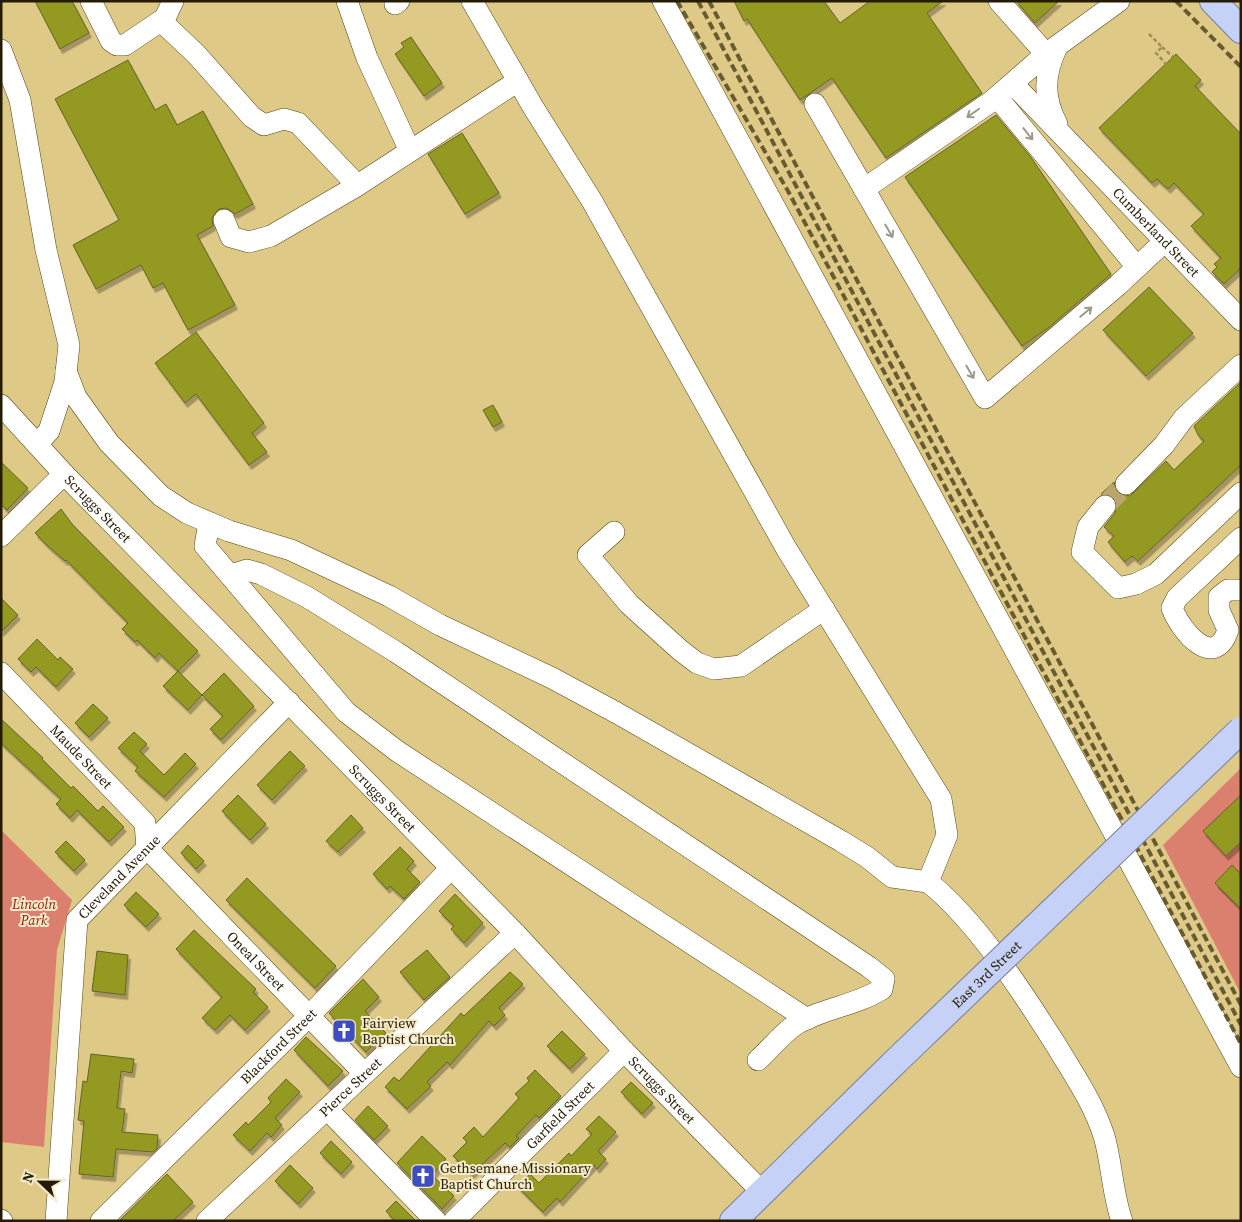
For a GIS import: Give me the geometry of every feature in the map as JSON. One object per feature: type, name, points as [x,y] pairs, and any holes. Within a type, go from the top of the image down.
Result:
[{"type":"main road","points":[[1213,1],[1241,30]]},
{"type":"main road","name":"East 3rd Street","points":[[733,1221],[894,1063],[1241,730]]},
{"type":"street","points":[[91,1],[112,41],[117,45],[125,45],[161,20],[173,1]]},
{"type":"street","points":[[347,1],[367,58],[410,151]]},
{"type":"street","points":[[472,1],[518,81],[597,210],[786,548],[941,799],[947,835],[928,882]]},
{"type":"street","points":[[663,1],[1241,1067]]},
{"type":"street","points":[[999,1],[1052,50]]},
{"type":"street","points":[[864,189],[1005,90],[1052,50],[1119,1]]},
{"type":"street","points":[[161,20],[196,54],[252,117],[264,124],[284,119],[298,123],[357,186]]},
{"type":"street","points":[[1,50],[20,100],[46,250],[69,345],[66,371],[49,431],[38,444]]},
{"type":"street","name":"Cumberland Street","points":[[1052,50],[1046,72],[1046,93],[1049,110],[1071,145]]},
{"type":"street","points":[[224,220],[231,237],[249,242],[271,236],[357,186],[518,81]]},
{"type":"street","points":[[1005,90],[1137,267]]},
{"type":"street","name":"Cumberland Street","points":[[1005,90],[1071,145],[1241,320]]},
{"type":"street","points":[[815,104],[985,398],[1164,242]]},
{"type":"street","points":[[1126,484],[1164,445],[1184,418],[1241,364]]},
{"type":"street","points":[[66,371],[82,404],[109,443],[138,475],[162,496],[187,513],[229,531],[291,550],[389,596],[440,625],[552,678],[617,713],[841,841],[867,857],[892,877],[928,882],[970,924],[1033,1009],[1091,1101],[1104,1137],[1116,1207],[1122,1221]]},
{"type":"street","name":"Scruggs Street","points":[[1,405],[64,474],[515,933],[624,1052],[762,1192]]},
{"type":"street","points":[[1,536],[64,474]]},
{"type":"street","points":[[1105,506],[1088,527],[1082,552],[1118,588],[1136,584],[1156,574],[1241,492]]},
{"type":"street","points":[[209,522],[205,546],[346,712],[397,752],[807,1020]]},
{"type":"street","points":[[614,532],[588,555],[629,604],[697,663],[714,669],[742,666],[824,609]]},
{"type":"street","points":[[1241,538],[1177,598],[1172,608],[1186,634],[1197,645],[1216,646],[1225,640],[1228,630],[1219,610],[1219,597],[1228,590],[1241,590]]},
{"type":"street","points":[[231,575],[247,570],[261,574],[307,597],[396,652],[869,967],[884,979],[882,989],[868,998],[826,1011],[795,1025],[758,1060]]},
{"type":"street","name":"Maude Street","points":[[1,673],[145,823],[147,848]]},
{"type":"street","name":"Cleveland Avenue","points":[[56,1221],[78,920],[289,702]]},
{"type":"street","name":"Oneal Street","points":[[147,848],[364,1073]]},
{"type":"street","name":"Blackford Street","points":[[101,1221],[310,1015],[451,868]]},
{"type":"street","name":"Pierce Street","points":[[207,1221],[515,933]]},
{"type":"street","name":"Garfield Street","points":[[454,1221],[624,1052]]},
{"type":"street","points":[[327,1109],[436,1221]]},
{"type":"path","points":[[1149,34],[1173,57]]},
{"type":"path","points":[[1162,47],[1156,53],[1166,64]]},
{"type":"green space","points":[[1241,768],[1241,994],[1163,845]]},
{"type":"green space","name":"Lincoln Park","points":[[1,830],[72,900],[57,950],[44,1147],[1,1142]]},
{"type":"building","points":[[35,1],[72,1],[89,33],[60,49]]},
{"type":"building","points":[[734,1],[824,1],[840,23],[870,1],[943,1],[927,13],[982,93],[886,158],[832,78],[800,100],[747,19],[744,21]]},
{"type":"building","points":[[1016,1],[1059,1],[1035,23]]},
{"type":"building","points":[[411,37],[442,83],[424,96],[395,54],[404,47],[401,43]]},
{"type":"building","points":[[1176,54],[1201,80],[1195,86],[1241,134],[1241,268],[1224,284],[1212,272],[1217,267],[1214,264],[1221,258],[1191,226],[1204,214],[1174,183],[1168,189],[1157,179],[1152,183],[1099,128]]},
{"type":"building","points":[[128,60],[155,110],[166,104],[177,125],[203,111],[253,204],[235,214],[226,208],[219,209],[212,218],[213,226],[197,235],[235,305],[188,330],[163,283],[153,288],[141,265],[96,289],[73,245],[119,220],[55,99]]},
{"type":"building","points":[[996,115],[1030,156],[1111,274],[1048,328],[1022,346],[905,177]]},
{"type":"building","points":[[462,133],[499,193],[465,214],[428,154]]},
{"type":"building","points":[[1149,287],[1193,333],[1146,376],[1103,330]]},
{"type":"building","points":[[196,332],[264,423],[252,433],[267,452],[249,465],[196,394],[185,403],[155,363]]},
{"type":"building","points":[[1241,382],[1241,465],[1138,561],[1132,556],[1125,562],[1108,542],[1114,536],[1104,527],[1115,513],[1117,502],[1112,496],[1101,494],[1114,482],[1118,493],[1130,496],[1166,461],[1174,470],[1204,441],[1198,435],[1194,426]]},
{"type":"building","points":[[493,405],[502,422],[493,427],[483,410]]},
{"type":"building","points":[[1,462],[28,488],[7,510],[1,504]]},
{"type":"building","points":[[61,509],[72,524],[198,651],[178,671],[159,653],[155,658],[137,640],[135,642],[122,629],[128,623],[66,560],[35,533]]},
{"type":"building","points":[[1,598],[18,615],[1,632]]},
{"type":"building","points":[[37,639],[58,660],[60,657],[73,669],[56,687],[36,667],[31,672],[18,659]]},
{"type":"building","points":[[178,671],[202,695],[188,710],[163,686]]},
{"type":"building","points":[[224,673],[254,706],[221,740],[210,729],[223,716],[202,695]]},
{"type":"building","points":[[93,704],[108,718],[89,737],[75,723]]},
{"type":"building","points":[[1,719],[43,758],[71,788],[73,786],[98,811],[103,806],[124,827],[109,842],[77,810],[70,818],[56,804],[61,799],[1,743]]},
{"type":"building","points":[[134,732],[147,744],[140,751],[164,775],[185,753],[196,764],[164,797],[135,771],[138,767],[118,748]]},
{"type":"building","points":[[290,751],[305,766],[272,800],[257,785]]},
{"type":"building","points":[[238,795],[266,824],[250,840],[222,811]]},
{"type":"building","points":[[1241,795],[1241,842],[1226,856],[1203,831]]},
{"type":"building","points":[[351,815],[363,828],[338,852],[326,841]]},
{"type":"building","points":[[66,841],[85,860],[74,871],[55,852]]},
{"type":"building","points":[[188,845],[204,861],[196,869],[181,853]]},
{"type":"building","points":[[400,847],[414,861],[407,869],[420,882],[404,899],[390,886],[387,889],[373,874]]},
{"type":"building","points":[[1232,865],[1241,874],[1241,909],[1215,883]]},
{"type":"building","points":[[247,878],[336,966],[315,988],[226,900]]},
{"type":"building","points":[[136,892],[159,914],[146,927],[124,905]]},
{"type":"building","points":[[455,894],[483,923],[464,943],[451,929],[454,926],[439,911]]},
{"type":"building","points":[[194,930],[256,989],[253,992],[268,1007],[245,1030],[230,1015],[215,1030],[202,1018],[222,997],[176,949]]},
{"type":"building","points":[[427,950],[450,977],[424,1000],[400,972]]},
{"type":"building","points":[[97,951],[128,955],[125,995],[92,991]]},
{"type":"building","points":[[510,972],[523,984],[499,1008],[505,1015],[494,1026],[489,1021],[450,1065],[447,1062],[427,1082],[431,1086],[407,1109],[385,1087],[394,1077],[399,1081],[461,1013],[464,1016]]},
{"type":"building","points":[[363,979],[379,997],[365,1011],[386,1033],[366,1052],[329,1013]]},
{"type":"building","points":[[562,1031],[585,1054],[570,1069],[547,1046]]},
{"type":"building","points":[[306,1037],[343,1071],[328,1086],[294,1050]]},
{"type":"building","points":[[91,1054],[134,1059],[132,1073],[121,1071],[117,1108],[125,1109],[122,1132],[158,1135],[157,1149],[153,1152],[116,1149],[113,1177],[79,1174],[84,1121],[78,1120],[83,1081],[87,1082]]},
{"type":"building","points":[[535,1070],[561,1096],[539,1118],[536,1115],[516,1136],[519,1138],[510,1147],[505,1143],[472,1174],[453,1156],[467,1142],[463,1138],[474,1127],[483,1137],[519,1098],[515,1094],[529,1081],[527,1078]]},
{"type":"building","points":[[286,1079],[300,1092],[275,1118],[282,1125],[271,1137],[267,1133],[250,1151],[233,1135],[246,1122],[248,1125],[271,1102],[268,1098]]},
{"type":"building","points":[[631,1082],[653,1103],[642,1114],[621,1092]]},
{"type":"building","points":[[368,1106],[388,1126],[374,1140],[355,1120]]},
{"type":"building","points":[[599,1116],[616,1132],[598,1151],[606,1159],[597,1169],[594,1165],[560,1202],[557,1198],[543,1212],[518,1187],[530,1174],[539,1183],[569,1153],[571,1156],[592,1134],[586,1129]]},
{"type":"building","points":[[422,1136],[446,1159],[432,1175],[454,1196],[442,1209],[397,1163]]},
{"type":"building","points":[[331,1141],[352,1162],[341,1174],[320,1153]]},
{"type":"building","points":[[290,1165],[313,1188],[298,1204],[275,1181]]},
{"type":"building","points":[[167,1174],[193,1202],[173,1221],[119,1221]]},
{"type":"building","points":[[396,1201],[416,1221],[395,1221],[386,1211]]},
{"type":"tunnel","points":[[1105,506],[1126,484]]},
{"type":"railway","points":[[677,1],[788,191],[1241,1044]]},
{"type":"railway","points":[[698,1],[1241,1025]]},
{"type":"railway","points":[[709,1],[1241,1005]]},
{"type":"railway","points":[[1176,1],[1241,67]]},
{"type":"place","name":"Fairview Baptist Church","points":[[344,1031]]},
{"type":"place","name":"Gethsemane Missionary Baptist Church","points":[[423,1176]]}]
